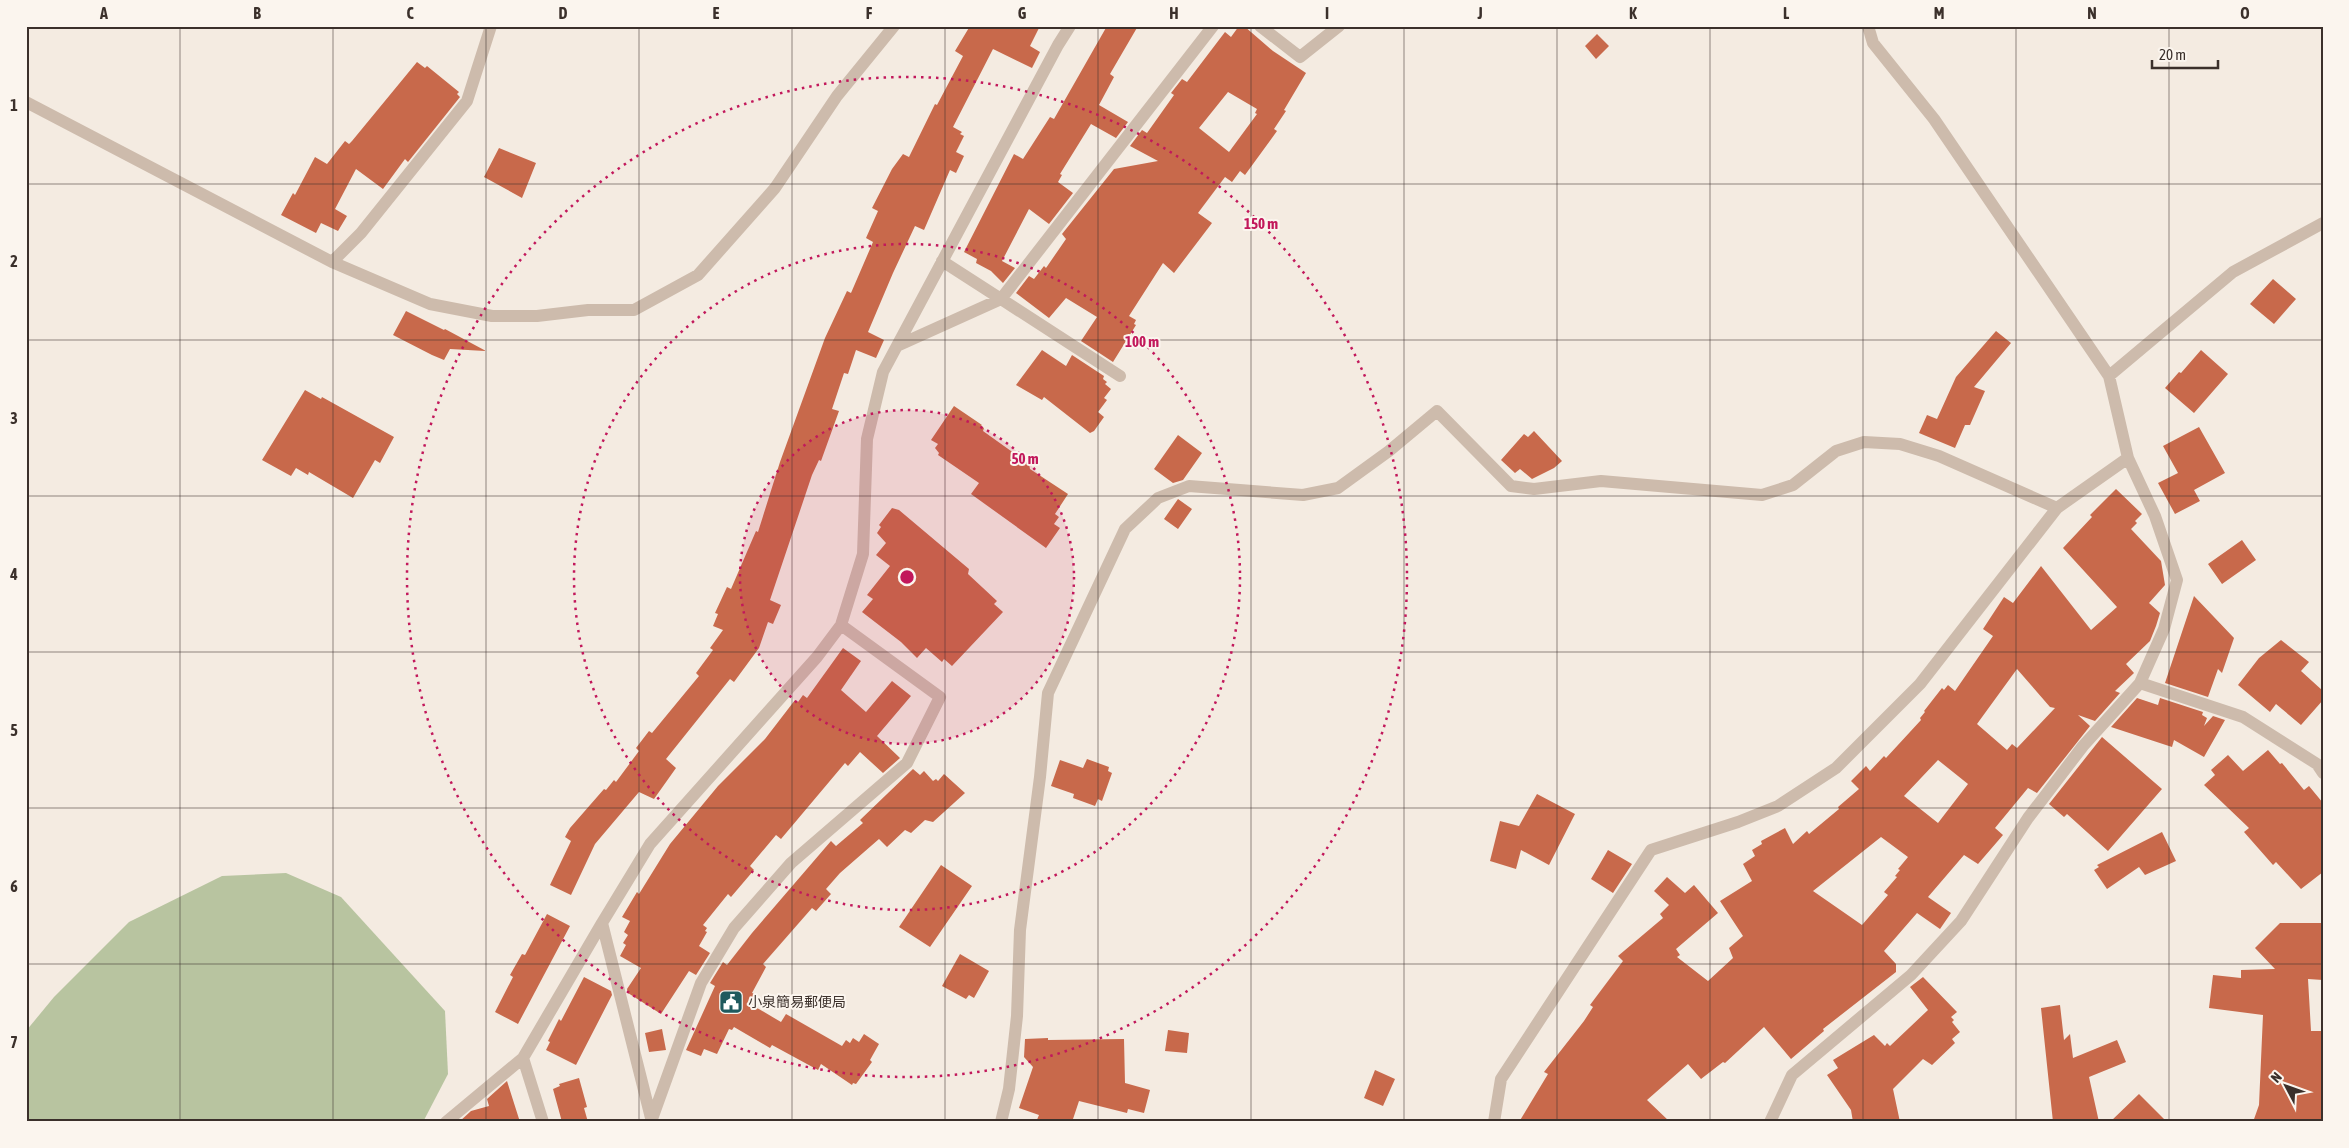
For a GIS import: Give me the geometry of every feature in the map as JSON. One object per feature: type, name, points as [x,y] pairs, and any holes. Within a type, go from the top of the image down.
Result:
[{"type":"street","points":[[332,262],[361,233],[467,101],[491,26]]},
{"type":"street","points":[[26,102],[332,262],[430,304],[492,316],[537,316],[588,310],[634,310],[698,275],[776,188],[837,96],[894,26]]},
{"type":"street","points":[[446,1122],[523,1058],[650,844],[817,657],[841,625],[863,554],[867,439],[883,372],[1070,26]]},
{"type":"street","points":[[898,345],[1001,299],[1213,26]]},
{"type":"street","points":[[1260,26],[1300,56],[1339,26]]},
{"type":"street","points":[[1770,1122],[1792,1076],[1911,975],[1961,921],[2028,818],[2083,746],[2140,683],[2164,629],[2177,580],[2155,516],[2128,458],[2109,376],[1934,119],[1873,43],[1868,26]]},
{"type":"street","points":[[2109,376],[2233,272],[2323,223]]},
{"type":"street","points":[[942,260],[1120,376]]},
{"type":"street","points":[[1001,1122],[1009,1089],[1017,1016],[1020,930],[1040,777],[1048,693],[1125,529],[1158,498],[1189,486],[1304,496],[1338,488],[1389,451],[1437,411],[1512,486],[1534,489],[1601,481],[1762,495],[1793,485],[1836,451],[1864,442],[1900,444],[1939,456],[2057,508]]},
{"type":"street","points":[[1494,1122],[1501,1079],[1651,850],[1738,822],[1778,806],[1836,768],[1920,684],[2057,508],[2128,458]]},
{"type":"street","points":[[652,1120],[702,983],[734,928],[790,863],[907,763],[940,697],[841,625]]},
{"type":"street","points":[[2140,683],[2243,717],[2317,764],[2323,773]]},
{"type":"street","points":[[602,923],[652,1120]]},
{"type":"street","points":[[523,1058],[543,1122]]},
{"type":"green space","points":[[286,873],[341,897],[445,1011],[448,1074],[423,1122],[26,1122],[26,1031],[54,997],[129,922],[222,876]]},
{"type":"building","points":[[970,26],[1040,26],[1030,46],[1040,52],[1032,68],[993,49],[953,127],[962,132],[960,134],[964,136],[956,152],[964,156],[956,173],[950,170],[924,230],[915,226],[893,273],[868,332],[884,340],[876,358],[856,350],[848,374],[844,373],[832,409],[839,411],[821,461],[819,460],[812,475],[770,600],[781,605],[773,624],[768,622],[759,648],[734,682],[730,679],[666,759],[676,768],[654,799],[639,792],[595,844],[571,895],[550,885],[571,841],[565,837],[570,828],[604,789],[606,790],[614,780],[616,782],[639,751],[636,748],[649,731],[652,733],[699,676],[696,673],[713,650],[710,648],[723,630],[713,626],[718,614],[715,613],[727,587],[731,589],[756,531],[758,532],[780,462],[825,338],[847,291],[851,293],[873,242],[866,238],[878,211],[872,208],[892,169],[903,154],[909,157],[935,104],[937,105],[963,56],[955,51]]},
{"type":"building","points":[[1107,26],[1138,26],[1110,74],[1114,77],[1099,105],[1128,122],[1116,138],[1091,124],[1060,174],[1062,175],[1058,182],[1073,193],[1049,224],[1029,209],[1002,261],[1015,268],[1003,283],[991,271],[976,263],[977,259],[964,252],[1014,154],[1023,159],[1050,117],[1054,119]]},
{"type":"building","points":[[1239,26],[1244,26],[1273,51],[1306,73],[1274,129],[1277,131],[1245,175],[1240,171],[1232,182],[1225,177],[1198,213],[1212,223],[1174,273],[1163,263],[1129,316],[1136,320],[1134,324],[1136,325],[1113,362],[1081,341],[1097,317],[1066,298],[1049,318],[1016,293],[1029,276],[1034,279],[1044,266],[1046,268],[1066,239],[1062,234],[1114,169],[1158,161],[1130,146],[1142,130],[1147,133],[1174,95],[1171,93],[1182,79],[1187,82],[1225,32],[1231,37]],"holes":[[[1228,92],[1257,109],[1255,113],[1257,114],[1229,152],[1199,128]]]},
{"type":"building","points":[[1597,34],[1609,46],[1596,59],[1585,46]]},
{"type":"building","points":[[417,62],[425,68],[427,66],[459,92],[457,94],[460,97],[408,162],[405,159],[383,189],[356,169],[335,209],[347,216],[338,231],[321,223],[316,233],[281,215],[293,193],[295,195],[315,157],[327,164],[345,141],[349,144]]},
{"type":"building","points":[[499,148],[536,163],[522,198],[484,177]]},
{"type":"building","points":[[2273,279],[2296,299],[2274,324],[2250,304]]},
{"type":"building","points":[[406,311],[486,351],[450,349],[444,360],[432,355],[393,335]]},
{"type":"building","points":[[1996,331],[2011,343],[1974,387],[1985,391],[1970,425],[1965,425],[1955,448],[1919,433],[1927,415],[1937,419],[1956,377]]},
{"type":"building","points":[[1042,350],[1066,366],[1072,355],[1104,376],[1103,379],[1107,382],[1105,384],[1111,389],[1104,398],[1107,400],[1098,412],[1104,417],[1094,431],[1090,433],[1044,397],[1042,400],[1016,385]]},
{"type":"building","points":[[2201,350],[2228,374],[2194,413],[2165,388]]},
{"type":"building","points":[[305,390],[321,399],[322,397],[394,437],[380,463],[375,460],[353,498],[309,472],[308,475],[296,468],[291,476],[262,460]]},
{"type":"building","points":[[954,406],[982,425],[983,431],[1029,464],[1030,469],[1068,494],[1055,514],[1059,517],[1054,524],[1060,528],[1046,548],[971,494],[979,483],[938,455],[939,453],[935,448],[938,444],[931,440]]},
{"type":"building","points":[[2199,427],[2225,473],[2194,490],[2200,501],[2175,514],[2158,483],[2178,473],[2163,446]]},
{"type":"building","points":[[1534,431],[1562,461],[1554,468],[1532,479],[1520,469],[1515,473],[1501,460],[1524,434],[1528,437]]},
{"type":"building","points":[[1178,435],[1202,453],[1183,480],[1173,483],[1154,469]]},
{"type":"building","points":[[2116,489],[2142,514],[2135,521],[2137,523],[2131,529],[2161,561],[2165,585],[2149,603],[2160,613],[2156,626],[2150,641],[2126,664],[2134,673],[2115,691],[2120,693],[2095,721],[2078,715],[2090,726],[2037,793],[2028,788],[1995,828],[2003,835],[1978,864],[1964,855],[1928,897],[1951,913],[1940,929],[1917,913],[1884,951],[1896,964],[1896,972],[1823,1029],[1824,1031],[1791,1059],[1764,1027],[1725,1063],[1723,1062],[1701,1079],[1688,1064],[1647,1100],[1670,1122],[1519,1122],[1548,1074],[1544,1072],[1584,1021],[1593,1007],[1590,1005],[1623,961],[1618,956],[1663,918],[1660,914],[1669,905],[1654,891],[1667,877],[1685,893],[1694,885],[1718,913],[1676,949],[1680,955],[1677,957],[1708,981],[1733,958],[1729,948],[1743,936],[1720,901],[1752,881],[1743,864],[1755,856],[1752,850],[1762,844],[1761,841],[1785,828],[1793,844],[1807,831],[1809,834],[1839,809],[1838,807],[1859,789],[1851,781],[1866,766],[1870,771],[1884,756],[1886,758],[1921,720],[1920,718],[1924,711],[1942,688],[1944,690],[1948,685],[1955,691],[1993,636],[1983,629],[2004,597],[2013,603],[2041,566],[2091,630],[2117,607],[2063,548],[2092,517],[2090,515]],"holes":[[[2017,669],[2050,707],[2055,708],[2017,748],[2012,744],[2007,750],[1977,724]],[[1938,760],[1968,784],[1938,823],[1904,796]],[[1881,837],[1908,857],[1898,869],[1900,870],[1895,876],[1897,877],[1884,892],[1888,895],[1862,925],[1813,891]]]},
{"type":"building","points":[[1178,499],[1192,509],[1178,529],[1164,519]]},
{"type":"building","points":[[892,508],[899,510],[969,569],[968,574],[997,601],[994,604],[1003,612],[952,666],[944,659],[942,662],[926,648],[917,658],[901,642],[862,612],[873,599],[867,595],[890,566],[876,555],[886,543],[877,533],[881,527],[879,525]]},
{"type":"building","points":[[2242,540],[2256,560],[2222,584],[2208,564]]},
{"type":"building","points":[[2194,596],[2234,638],[2222,673],[2218,669],[2208,697],[2165,683]]},
{"type":"building","points":[[2281,640],[2309,662],[2301,671],[2323,691],[2323,700],[2301,725],[2276,704],[2270,712],[2238,685],[2259,658]]},
{"type":"building","points":[[843,648],[861,661],[841,690],[866,712],[892,681],[911,696],[877,736],[900,758],[883,773],[860,752],[848,766],[845,763],[781,839],[776,835],[750,866],[754,870],[731,897],[728,894],[703,925],[707,928],[705,931],[707,932],[699,946],[710,953],[696,975],[689,971],[661,1014],[628,993],[627,989],[641,968],[620,956],[626,945],[623,943],[628,935],[624,932],[630,921],[622,917],[637,892],[639,894],[670,844],[718,786],[765,739],[795,700],[798,702],[803,695],[807,698]]},
{"type":"building","points":[[2137,698],[2158,705],[2160,698],[2203,712],[2202,715],[2207,718],[2204,726],[2213,716],[2225,720],[2204,757],[2174,740],[2172,747],[2111,727]]},
{"type":"building","points":[[2102,737],[2162,789],[2108,851],[2067,814],[2064,817],[2049,804]]},
{"type":"building","points":[[2268,750],[2280,764],[2282,763],[2304,790],[2309,786],[2323,803],[2323,872],[2301,889],[2276,862],[2273,865],[2244,832],[2249,828],[2204,785],[2215,775],[2211,770],[2228,755],[2243,771]]},
{"type":"building","points":[[1087,759],[1109,767],[1108,771],[1112,773],[1102,801],[1098,799],[1095,806],[1073,798],[1074,794],[1051,786],[1060,760],[1083,768]]},
{"type":"building","points":[[913,769],[920,775],[924,771],[933,781],[936,779],[938,781],[944,774],[965,793],[933,822],[925,820],[911,833],[905,830],[887,847],[879,839],[840,873],[826,889],[831,894],[816,911],[812,908],[763,964],[766,967],[752,993],[757,995],[752,1005],[781,1022],[786,1014],[842,1046],[846,1040],[850,1043],[853,1038],[859,1042],[864,1034],[879,1044],[870,1060],[872,1062],[856,1084],[853,1083],[852,1085],[821,1064],[818,1070],[772,1045],[770,1048],[734,1027],[732,1030],[729,1029],[717,1054],[704,1049],[701,1056],[686,1050],[715,986],[710,983],[723,962],[727,965],[831,841],[836,846],[863,823],[860,820]]},
{"type":"building","points":[[1537,794],[1575,814],[1549,865],[1521,850],[1516,869],[1490,861],[1500,821],[1519,826]]},
{"type":"building","points":[[2162,832],[2176,861],[2145,875],[2139,867],[2107,889],[2094,870],[2099,867],[2097,865]]},
{"type":"building","points":[[1608,850],[1632,864],[1613,893],[1591,879]]},
{"type":"building","points":[[941,865],[972,886],[930,947],[899,927]]},
{"type":"building","points":[[547,914],[570,926],[518,1024],[495,1012],[513,977],[510,975],[522,954],[525,955]]},
{"type":"building","points":[[2280,923],[2323,923],[2323,980],[2308,979],[2311,1031],[2323,1031],[2323,1122],[2253,1122],[2259,1105],[2263,1015],[2209,1008],[2213,975],[2241,978],[2241,970],[2275,969],[2255,948]]},
{"type":"building","points":[[960,954],[989,971],[974,998],[969,995],[966,999],[942,986]]},
{"type":"building","points":[[584,977],[611,991],[612,995],[576,1065],[546,1050],[550,1042],[548,1041],[559,1019],[561,1021]]},
{"type":"building","points":[[1923,977],[1957,1012],[1951,1017],[1954,1020],[1952,1022],[1960,1032],[1952,1039],[1955,1043],[1932,1065],[1923,1059],[1893,1089],[1900,1122],[1853,1122],[1851,1110],[1827,1075],[1838,1068],[1833,1060],[1874,1035],[1885,1046],[1887,1043],[1890,1046],[1928,1010],[1910,987]]},
{"type":"building","points":[[2060,1005],[2064,1040],[2070,1034],[2073,1058],[2117,1040],[2126,1062],[2089,1077],[2099,1122],[2053,1122],[2041,1008]]},
{"type":"building","points":[[662,1029],[666,1050],[649,1052],[645,1033]]},
{"type":"building","points":[[1168,1030],[1189,1033],[1187,1053],[1165,1051]]},
{"type":"building","points":[[1048,1038],[1048,1040],[1124,1039],[1125,1083],[1150,1090],[1144,1113],[1128,1109],[1127,1113],[1079,1101],[1072,1122],[1036,1122],[1039,1115],[1019,1108],[1033,1067],[1024,1057],[1025,1039]]},
{"type":"building","points":[[1375,1070],[1395,1079],[1383,1106],[1364,1098]]},
{"type":"building","points":[[579,1078],[587,1107],[584,1108],[588,1122],[562,1122],[553,1089],[560,1086],[559,1084]]},
{"type":"building","points":[[507,1081],[520,1122],[459,1122],[471,1111],[489,1106],[487,1099]]},
{"type":"building","points":[[2139,1094],[2167,1122],[2110,1122]]},
{"type":"place","name":"小泉簡易郵便局","points":[[731,1002]]}]
